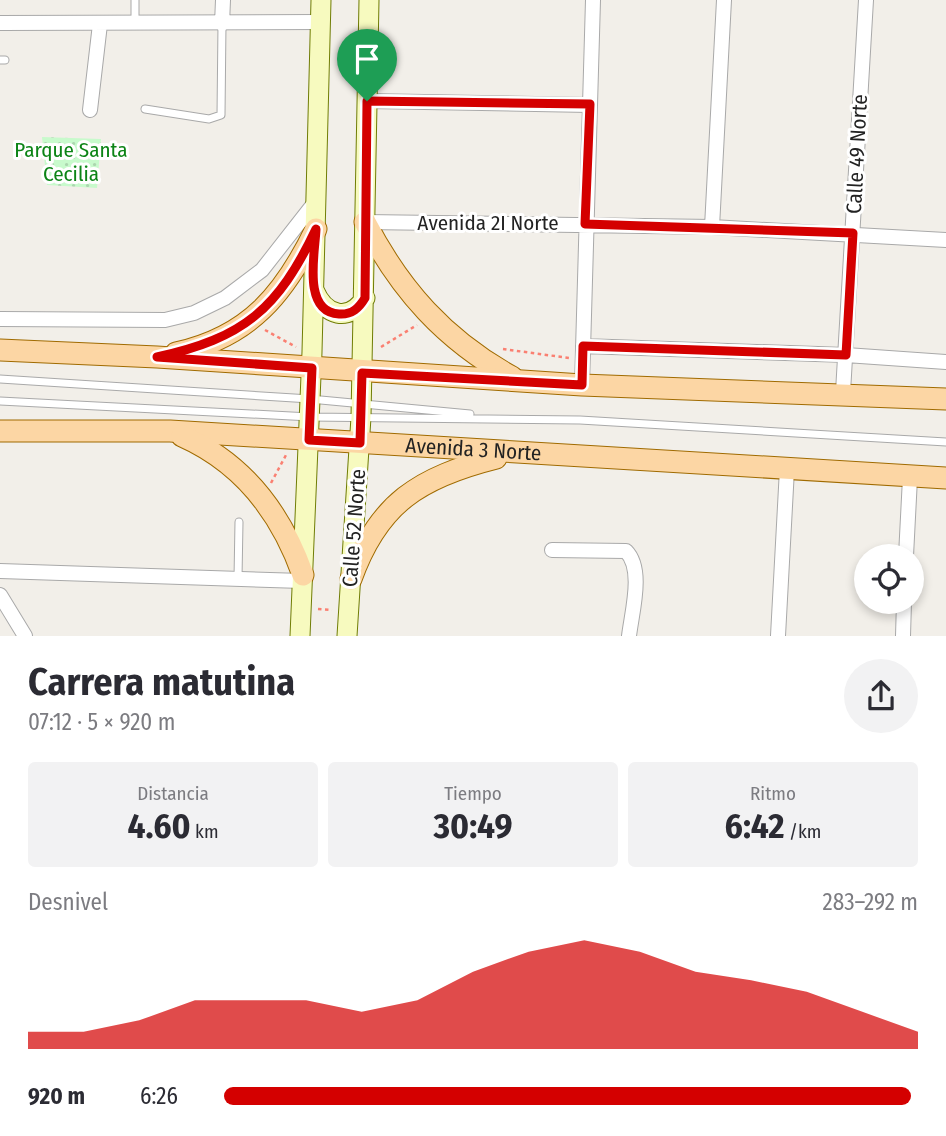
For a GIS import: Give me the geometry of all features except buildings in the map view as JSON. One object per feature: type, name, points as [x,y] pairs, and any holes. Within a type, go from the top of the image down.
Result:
[{"type":"main road","points":[[300,635],[312,368],[321,0]]},
{"type":"main road","name":"Calle 52 Norte","points":[[346,635],[360,443],[369,0]]},
{"type":"main road","points":[[365,222],[403,287],[428,316],[474,355],[517,380]]},
{"type":"main road","points":[[157,357],[192,349],[253,320],[293,273],[316,229]]},
{"type":"main road","points":[[314,289],[326,310],[337,314],[349,314],[359,308],[365,298]]},
{"type":"main road","points":[[0,350],[157,357],[362,373],[582,385],[843,392],[946,399]]},
{"type":"main road","name":"Avenida 3 Norte","points":[[0,431],[170,431],[910,478],[946,478]]},
{"type":"main road","points":[[170,431],[221,458],[263,497],[284,530],[302,578]]},
{"type":"main road","points":[[351,579],[372,531],[408,493],[453,469],[514,453]]},
{"type":"street","points":[[222,0],[222,24]]},
{"type":"street","points":[[582,385],[593,0]]},
{"type":"street","points":[[712,227],[724,0]]},
{"type":"street","name":"Calle 49 Norte","points":[[843,392],[866,0]]},
{"type":"street","points":[[0,23],[320,22]]},
{"type":"street","points":[[90,110],[100,24]]},
{"type":"street","points":[[367,101],[590,104]]},
{"type":"street","points":[[0,319],[164,320],[194,313],[225,298],[261,270],[316,201]]},
{"type":"street","name":"Avenida 2I Norte","points":[[365,222],[712,227],[946,240]]},
{"type":"street","points":[[583,346],[846,355],[946,362]]},
{"type":"street","points":[[778,635],[788,469]]},
{"type":"street","points":[[907,544],[910,478]]},
{"type":"street","points":[[552,550],[625,551],[633,558],[635,570],[629,635]]},
{"type":"street","points":[[0,571],[238,579],[302,578]]},
{"type":"street","points":[[0,595],[25,635]]},
{"type":"street","points":[[903,635],[904,614]]},
{"type":"lane","points":[[135,0],[135,24]]},
{"type":"lane","points":[[145,109],[209,119],[221,115],[222,24]]},
{"type":"lane","points":[[0,379],[310,408],[516,418]]},
{"type":"lane","points":[[0,401],[361,410],[946,442]]},
{"type":"lane","points":[[238,579],[239,522]]},
{"type":"path","points":[[268,486],[288,452]]},
{"type":"path","points":[[314,609],[335,611]]},
{"type":"green space","name":"Parque Santa Cecilia","points":[[42,137],[101,139],[97,188],[47,185]]},
{"type":"route","points":[[367,101],[590,104],[585,224],[853,233],[846,355],[583,346],[582,385],[362,373],[360,443],[309,440],[312,368],[157,357],[192,349],[225,336],[253,320],[282,289],[303,257],[316,229],[314,289],[319,301],[326,310],[337,314],[349,314],[359,308],[365,298],[367,101]]}]
